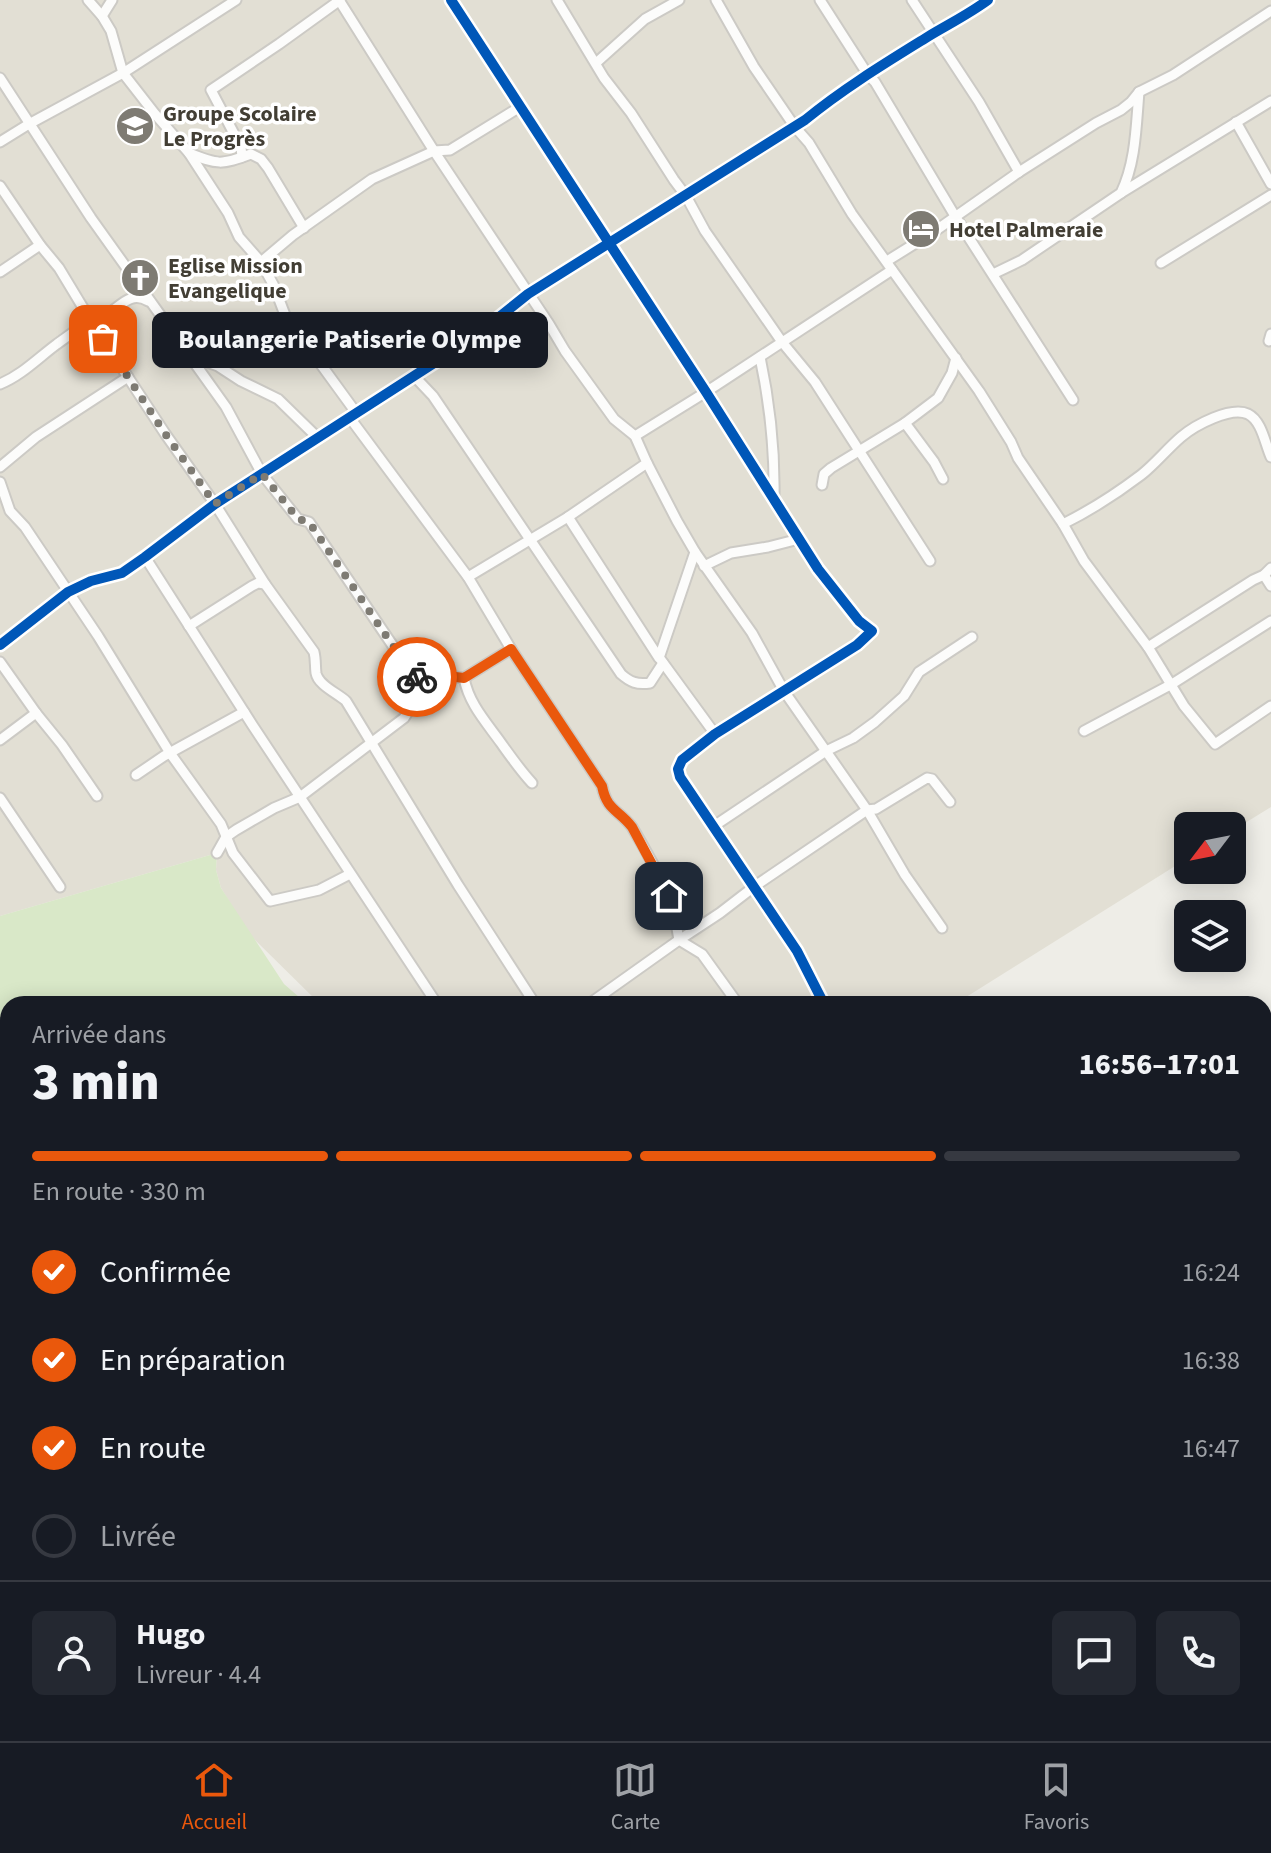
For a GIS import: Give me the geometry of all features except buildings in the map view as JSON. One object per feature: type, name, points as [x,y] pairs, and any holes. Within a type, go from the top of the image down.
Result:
[{"type":"street","points":[[88,0],[111,31],[123,73],[189,153],[228,213],[239,237],[261,262],[285,315],[468,577],[511,649],[602,786],[606,803],[626,819],[669,896],[679,940]]},
{"type":"street","points":[[102,16],[112,0]]},
{"type":"street","points":[[0,142],[123,73],[236,0]]},
{"type":"street","points":[[242,157],[241,147],[211,90],[339,0],[590,389],[614,419],[635,436],[695,552],[752,633],[784,691],[867,810],[905,875],[942,928]]},
{"type":"street","points":[[451,0],[818,569],[859,621],[872,631],[857,645],[715,734],[682,760],[678,769],[680,777],[797,951],[820,996]]},
{"type":"street","points":[[557,0],[604,78],[686,196],[705,231],[782,342],[815,382],[930,561]]},
{"type":"street","points":[[596,63],[645,19],[679,0]]},
{"type":"street","points":[[716,0],[754,67],[809,143],[844,203],[979,391],[1084,561],[1148,647],[1184,706],[1215,744],[1271,706]]},
{"type":"street","points":[[820,0],[875,82],[955,216],[1073,400]]},
{"type":"street","points":[[912,0],[979,102],[1019,172]]},
{"type":"street","points":[[0,645],[68,592],[91,581],[122,573],[215,504],[473,338],[528,294],[795,127],[827,101],[988,0]]},
{"type":"street","points":[[635,436],[782,342],[1019,172],[1121,110],[1139,92],[1173,75],[1271,11]]},
{"type":"street","points":[[0,78],[91,218],[182,343],[199,359],[278,399],[318,438]]},
{"type":"street","points":[[1121,193],[1132,162],[1139,92]]},
{"type":"street","points":[[993,274],[1022,260],[1121,193],[1271,101]]},
{"type":"street","points":[[261,262],[372,179],[434,151],[450,150],[520,107]]},
{"type":"street","points":[[1236,122],[1271,184]]},
{"type":"street","points":[[189,153],[213,163],[227,163],[251,154],[261,159],[304,228]]},
{"type":"street","points":[[0,186],[59,268],[166,435],[314,652],[316,674],[321,683],[346,701],[530,996]]},
{"type":"street","points":[[1161,263],[1271,195]]},
{"type":"street","points":[[0,272],[40,245]]},
{"type":"street","points":[[0,384],[22,372],[91,321],[108,315],[123,302],[134,297],[144,298],[153,304]]},
{"type":"street","points":[[182,343],[226,407],[262,474],[298,519],[309,522],[414,677],[416,699],[404,718],[300,797],[250,821],[226,837],[217,853]]},
{"type":"street","points":[[760,357],[775,466],[774,500]]},
{"type":"street","points":[[822,485],[824,474],[831,468],[905,423],[938,398],[947,384],[956,358]]},
{"type":"street","points":[[0,467],[36,437],[128,377]]},
{"type":"street","points":[[415,377],[433,396],[628,681],[650,683],[661,661],[695,552]]},
{"type":"street","points":[[1063,524],[1097,507],[1143,473],[1183,435],[1224,413],[1247,413],[1253,418],[1271,457]]},
{"type":"street","points":[[905,423],[943,479]]},
{"type":"street","points":[[468,577],[568,517],[647,463]]},
{"type":"street","points":[[0,482],[10,511],[25,527],[98,636],[170,753],[221,824],[233,853],[270,901],[319,890],[350,874]]},
{"type":"street","points":[[568,517],[661,661],[715,734]]},
{"type":"street","points":[[704,566],[731,553],[799,539]]},
{"type":"street","points":[[145,557],[432,996]]},
{"type":"street","points":[[1148,647],[1268,571],[1271,586]]},
{"type":"street","points":[[189,626],[252,586],[265,584]]},
{"type":"street","points":[[1084,731],[1172,684],[1271,621]]},
{"type":"street","points":[[714,826],[875,722],[904,696],[919,672],[972,637]]},
{"type":"street","points":[[414,677],[464,678],[511,649]]},
{"type":"street","points":[[0,662],[97,796]]},
{"type":"street","points":[[464,678],[475,709],[514,764],[532,783]]},
{"type":"street","points":[[136,775],[244,712]]},
{"type":"street","points":[[0,740],[36,713]]},
{"type":"street","points":[[600,996],[867,810],[876,809],[927,778],[932,779],[950,802]]},
{"type":"street","points":[[0,798],[60,887]]},
{"type":"street","points":[[679,940],[702,954],[732,996]]},
{"type":"shaded area","points":[[0,0],[1271,0],[1271,807],[1246,822],[1246,812],[1174,812],[1174,867],[968,996],[312,996],[250,935],[221,888],[216,870],[217,853],[0,916]]},
{"type":"green space","points":[[217,853],[216,870],[221,888],[284,984],[298,996],[0,996],[0,916]]},
{"type":"cycle path","points":[[451,0],[818,569],[859,621],[872,631],[857,645],[715,734],[682,760],[678,769],[680,777],[797,951],[820,996]]},
{"type":"cycle path","points":[[0,645],[68,592],[91,581],[122,573],[215,504],[473,338],[528,294],[805,120],[866,76],[988,0]]},
{"type":"way so far","points":[[103,339],[215,504],[262,474],[298,519],[309,522],[414,677],[417,677]]},
{"type":"place","name":"Groupe Scolaire Le Progrès","points":[[135,126]]},
{"type":"place","name":"Hotel Palmeraie","points":[[921,229]]},
{"type":"place","name":"Eglise Mission Evangelique","points":[[140,278]]},
{"type":"place","name":"Boulangerie Patiserie Olympe","points":[[103,339]]},
{"type":"route","points":[[417,677],[464,678],[511,649],[602,786],[606,803],[632,827],[669,896]]}]
